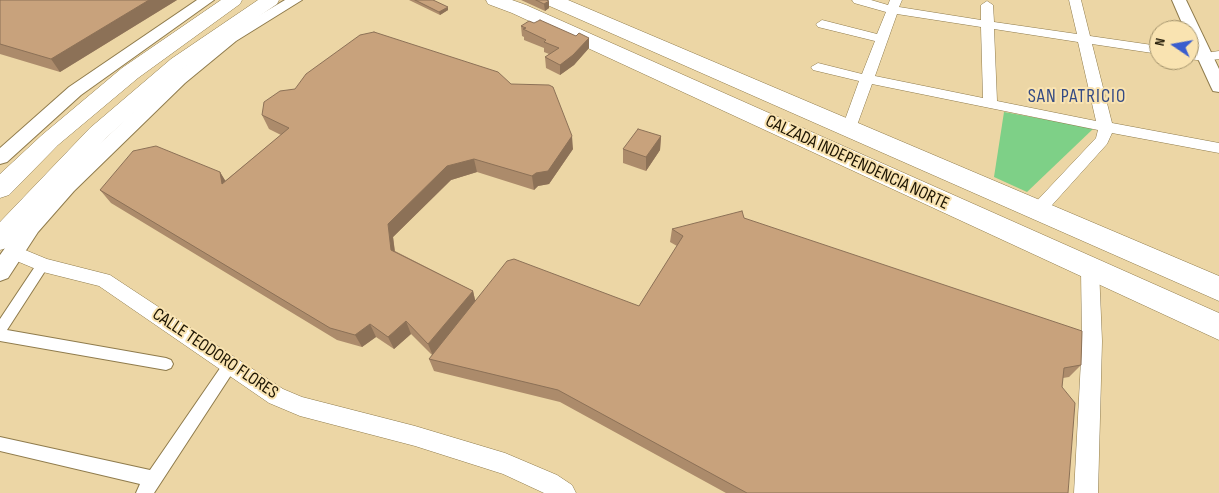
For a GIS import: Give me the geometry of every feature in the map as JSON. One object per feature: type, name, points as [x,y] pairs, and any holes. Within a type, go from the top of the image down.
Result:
[{"type":"main road","points":[[0,189],[50,140],[130,73],[233,0]]},
{"type":"main road","name":"CALZADA INDEPENDENCIA NORTE","points":[[495,0],[572,33],[1219,327]]},
{"type":"main road","name":"CALZADA INDEPENDENCIA NORTE","points":[[552,0],[1219,289]]},
{"type":"main road","points":[[6,246],[53,180],[98,133],[138,98],[178,64],[288,1]]},
{"type":"street","points":[[0,158],[75,91],[207,0]]},
{"type":"street","points":[[858,0],[894,5],[987,24],[1149,49]]},
{"type":"street","points":[[1038,210],[1102,141],[1105,127],[1085,39],[1073,0]]},
{"type":"street","points":[[1180,0],[1214,55]]},
{"type":"street","points":[[1193,0],[1214,55],[1219,87]]},
{"type":"street","points":[[987,3],[990,104]]},
{"type":"street","points":[[849,128],[894,5]]},
{"type":"street","points":[[822,24],[882,39]]},
{"type":"street","points":[[1199,55],[1214,55]]},
{"type":"street","points":[[818,67],[868,80],[1219,148]]},
{"type":"street","points":[[0,272],[6,246]]},
{"type":"street","name":"CALLE TEODORO FLORES","points":[[6,246],[43,265],[86,274],[104,280],[276,396],[300,406],[415,436],[505,464],[549,483],[564,493]]},
{"type":"street","points":[[0,330],[43,265]]},
{"type":"street","points":[[1086,493],[1092,341],[1090,269]]},
{"type":"street","points":[[0,335],[166,364]]},
{"type":"street","points":[[144,493],[230,365]]},
{"type":"street","points":[[0,444],[153,479]]},
{"type":"green space","points":[[1004,112],[1094,128],[1027,192],[994,177]]},
{"type":"building","points":[[0,0],[149,0],[51,59],[0,44]]},
{"type":"building","points":[[415,0],[433,0],[448,7],[439,12]]},
{"type":"building","points":[[536,0],[546,0],[549,1],[544,4]]},
{"type":"building","points":[[540,20],[576,36],[579,33],[589,38],[573,55],[560,65],[545,57],[559,48],[544,42],[546,40],[523,29],[526,28],[521,26],[529,21],[534,23]]},
{"type":"building","points":[[374,32],[498,72],[511,84],[549,85],[553,87],[572,136],[548,171],[536,173],[532,176],[474,159],[447,166],[388,224],[391,250],[473,291],[428,344],[406,321],[388,337],[370,324],[355,335],[330,328],[100,190],[133,151],[156,146],[220,172],[222,184],[289,128],[262,115],[264,102],[280,91],[295,89],[306,74],[360,35]]},
{"type":"building","points":[[638,129],[661,136],[646,157],[623,149]]},
{"type":"building","points":[[742,211],[744,218],[1082,331],[1081,365],[1064,368],[1062,387],[1075,403],[1068,493],[747,493],[558,390],[429,359],[507,261],[514,259],[639,306],[683,236],[672,229]]},
{"type":"district","name":"SAN PATRICIO","points":[[1077,97]]}]
